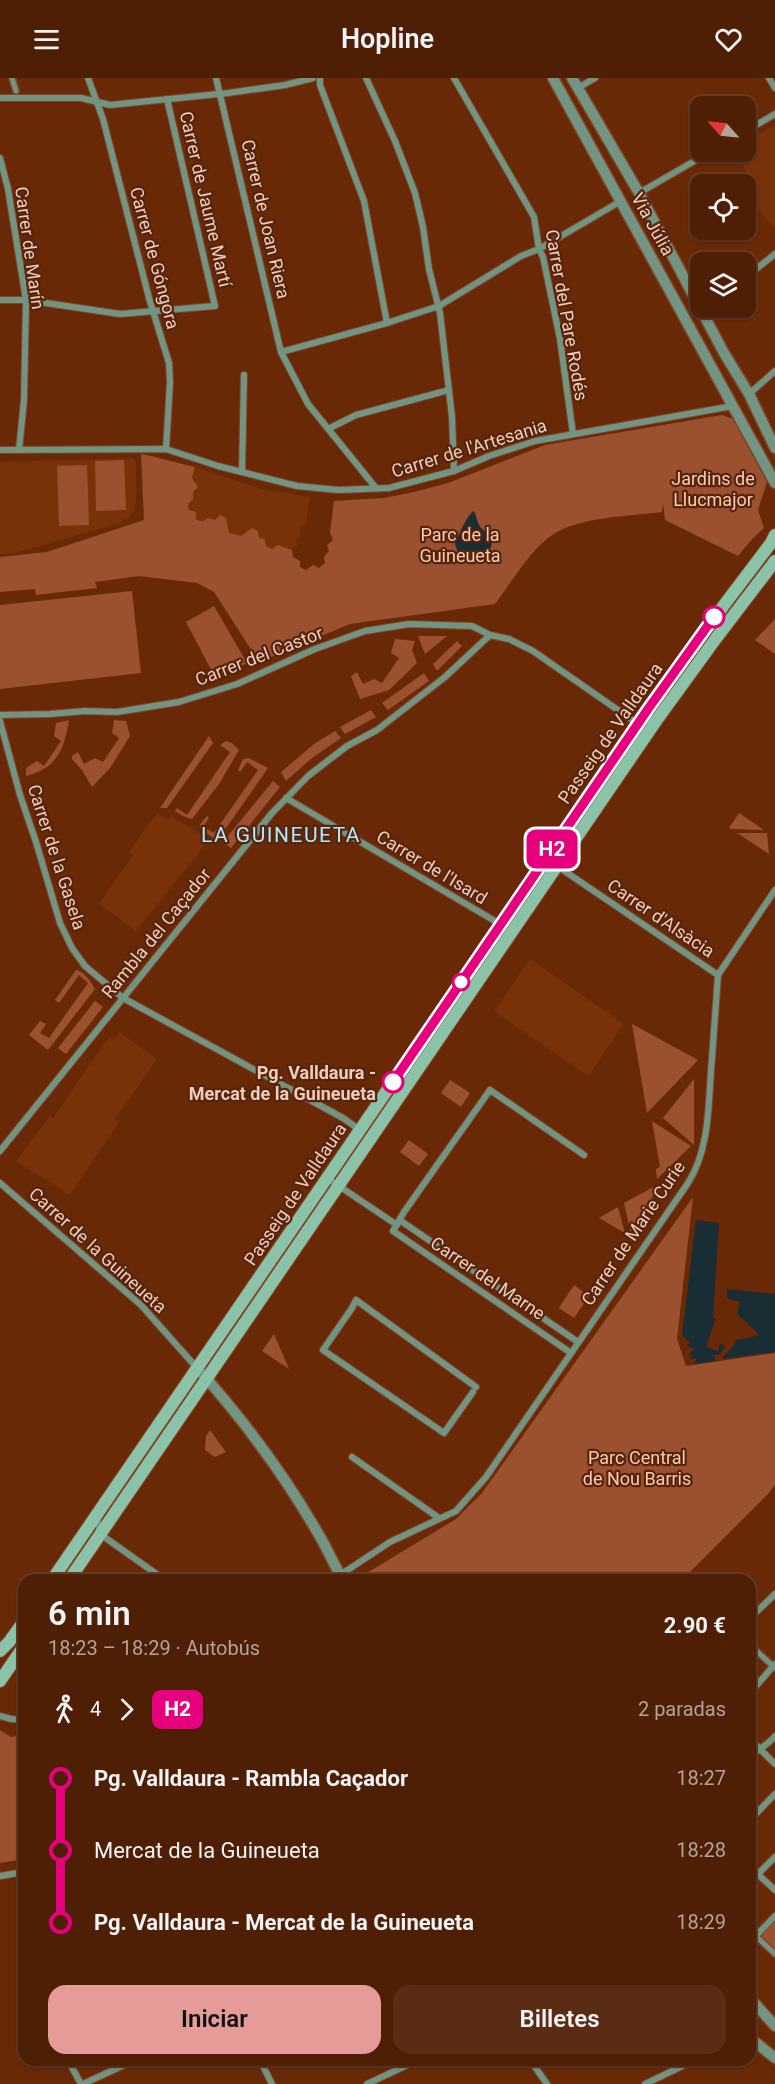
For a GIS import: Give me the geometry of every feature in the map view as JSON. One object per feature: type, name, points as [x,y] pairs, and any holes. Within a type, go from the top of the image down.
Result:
[{"type":"main road","name":"Passeig de Valldaura","points":[[56,1574],[638,724],[768,548],[775,535]]},
{"type":"main road","name":"Passeig de Valldaura","points":[[73,1574],[649,731],[700,659],[775,561]]},
{"type":"main road","points":[[638,724],[649,731]]},
{"type":"main road","points":[[545,859],[557,866]]},
{"type":"main road","points":[[0,1651],[18,1629]]},
{"type":"main road","points":[[0,1681],[18,1655]]},
{"type":"street","points":[[12,78],[16,91]]},
{"type":"street","name":"Carrer de Góngora","points":[[88,78],[103,119],[152,310],[169,363],[166,449]]},
{"type":"street","name":"Carrer de Joan Riera","points":[[216,78],[281,352],[308,404],[376,488]]},
{"type":"street","points":[[0,98],[81,98],[110,105],[221,94],[285,81],[313,78]]},
{"type":"street","points":[[320,78],[320,86],[364,201],[387,324]]},
{"type":"street","points":[[366,78],[396,141],[415,193],[423,227],[429,269],[439,306],[449,390],[454,471]]},
{"type":"street","name":"Carrer del Pare Rodés","points":[[454,78],[534,217],[560,339],[573,434]]},
{"type":"street","name":"Via Júlia","points":[[553,78],[775,483]]},
{"type":"street","name":"Via Júlia","points":[[572,78],[690,285]]},
{"type":"street","points":[[578,88],[595,78]]},
{"type":"street","points":[[769,78],[775,88]]},
{"type":"street","name":"Carrer de Jaume Martí","points":[[152,310],[215,306],[167,99]]},
{"type":"street","points":[[756,125],[775,114]]},
{"type":"street","name":"Carrer de Marín","points":[[0,158],[8,189],[26,300],[24,400],[19,450]]},
{"type":"street","points":[[639,193],[693,162]]},
{"type":"street","points":[[281,352],[387,324],[439,306],[521,256],[539,249],[621,201]]},
{"type":"street","points":[[756,269],[775,254]]},
{"type":"street","points":[[0,300],[26,300],[120,314],[152,310]]},
{"type":"street","name":"Via Júlia","points":[[708,318],[775,448]]},
{"type":"street","points":[[733,406],[775,371]]},
{"type":"street","points":[[242,472],[244,375]]},
{"type":"street","points":[[327,429],[356,415],[449,390]]},
{"type":"street","name":"Carrer de l'Artesania","points":[[0,450],[166,449],[297,486],[338,490],[376,488],[406,484],[454,471],[489,456],[527,444],[733,406]]},
{"type":"street","name":"Carrer del Castor","points":[[0,715],[85,711],[117,712],[179,702],[237,684],[365,631],[409,624],[469,626],[490,635],[509,639],[533,651],[638,724]]},
{"type":"street","name":"Rambla del Caçador","points":[[0,1151],[286,798],[308,776],[347,746],[377,730],[445,677],[490,635]]},
{"type":"street","name":"Carrer de la Gasela","points":[[0,721],[20,795],[60,923],[72,948],[85,966],[123,998],[343,1118],[360,1130]]},
{"type":"street","name":"Carrer de l'Isard","points":[[286,798],[501,925]]},
{"type":"street","name":"Carrer d'Alsàcia","points":[[557,866],[718,975]]},
{"type":"street","points":[[718,975],[775,890]]},
{"type":"street","name":"Carrer de Marie Curie","points":[[346,1574],[390,1542],[456,1511],[486,1477],[696,1171],[702,1154],[709,1102],[718,975]]},
{"type":"street","points":[[399,1223],[404,1212],[490,1090],[584,1155]]},
{"type":"street","name":"Carrer del Marne","points":[[327,1178],[578,1342]]},
{"type":"street","name":"Carrer de la Guineueta","points":[[0,1183],[141,1305],[198,1369]]},
{"type":"street","name":"Carrer del Marne","points":[[399,1223],[393,1231],[571,1353]]},
{"type":"street","points":[[356,1300],[475,1389],[444,1433],[323,1350],[356,1300]]},
{"type":"street","points":[[198,1369],[225,1400],[287,1484],[320,1535],[338,1574]]},
{"type":"street","points":[[352,1457],[439,1518]]},
{"type":"street","points":[[97,1514],[100,1534],[157,1574]]},
{"type":"street","points":[[756,1612],[775,1594]]},
{"type":"street","points":[[756,1650],[774,1666],[756,1686]]},
{"type":"street","points":[[0,1716],[18,1720]]},
{"type":"street","points":[[756,1751],[770,1743],[775,1736]]},
{"type":"street","points":[[756,1745],[775,1764]]},
{"type":"street","points":[[756,1814],[775,1794]]},
{"type":"street","points":[[775,1857],[758,1874],[775,1890]]},
{"type":"street","points":[[0,1876],[18,1873]]},
{"type":"street","points":[[756,1936],[775,1916]]},
{"type":"street","points":[[759,1939],[775,1954]]},
{"type":"street","points":[[756,2006],[775,2025]]},
{"type":"street","points":[[756,2043],[775,2058]]},
{"type":"street","points":[[72,2066],[82,2084],[122,2066]]},
{"type":"street","points":[[263,2066],[272,2084]]},
{"type":"street","points":[[367,2084],[405,2066]]},
{"type":"street","points":[[534,2066],[547,2084]]},
{"type":"street","points":[[645,2084],[682,2066]]},
{"type":"shaded area","points":[[775,125],[775,229],[756,206],[758,192],[756,174],[748,174],[741,162],[756,162],[756,136]]},
{"type":"shaded area","points":[[132,458],[136,461],[136,502],[133,512],[127,519],[16,553],[0,554],[0,462]]},
{"type":"shaded area","points":[[195,467],[262,489],[310,497],[306,524],[299,528],[301,534],[296,539],[297,546],[292,550],[278,545],[272,549],[229,533],[226,518],[196,520],[189,510],[188,503],[193,499],[192,478]]},
{"type":"shaded area","points":[[157,813],[169,820],[172,816],[209,840],[136,931],[99,904],[133,855],[129,852]]},
{"type":"shaded area","points":[[530,959],[624,1024],[588,1076],[494,1011]]},
{"type":"shaded area","points":[[119,1032],[157,1059],[115,1119],[119,1122],[70,1195],[16,1161],[50,1116],[53,1118],[109,1037],[114,1040]]},
{"type":"green space","name":"Parc de la Guineueta","points":[[722,415],[733,419],[767,482],[758,510],[764,528],[738,556],[665,520],[663,503],[662,512],[591,521],[565,528],[554,534],[530,556],[495,604],[350,624],[259,662],[214,592],[197,583],[139,576],[95,582],[97,588],[36,595],[35,589],[0,592],[0,557],[47,552],[144,520],[141,454],[195,467],[192,478],[198,487],[188,504],[189,510],[196,512],[196,520],[203,521],[208,518],[215,520],[220,515],[226,518],[229,533],[241,536],[252,528],[258,531],[259,538],[265,539],[266,546],[272,549],[278,545],[292,550],[293,557],[300,561],[300,567],[306,570],[313,565],[319,568],[325,563],[324,557],[329,551],[327,545],[333,540],[330,533],[334,501],[383,498],[448,483],[545,445]]},
{"type":"green space","points":[[124,460],[126,510],[96,511],[95,461]]},
{"type":"green space","points":[[87,465],[89,525],[59,526],[57,466]]},
{"type":"green space","points":[[132,591],[141,673],[0,689],[0,605]]},
{"type":"green space","points":[[214,606],[247,663],[216,679],[186,622]]},
{"type":"green space","points":[[775,619],[775,654],[755,640]]},
{"type":"green space","points":[[418,636],[447,636],[425,654]]},
{"type":"green space","points":[[395,639],[415,641],[412,650],[417,663],[389,690],[360,699],[351,676],[357,672],[363,684],[374,679],[382,683],[399,658],[391,653]]},
{"type":"green space","points":[[457,641],[462,646],[437,671],[433,664]]},
{"type":"green space","points":[[424,673],[429,681],[388,710],[382,703]]},
{"type":"green space","points":[[371,710],[376,717],[345,734],[340,727]]},
{"type":"green space","points":[[69,720],[65,740],[52,763],[37,773],[26,776],[26,768],[37,761],[44,766],[61,741],[54,736],[56,723]]},
{"type":"green space","points":[[114,720],[126,721],[130,736],[110,768],[92,787],[72,756],[78,752],[84,764],[95,758],[103,762],[119,738],[112,733]]},
{"type":"green space","points":[[335,731],[341,738],[312,758],[286,781],[281,772],[314,744]]},
{"type":"green space","points":[[209,736],[213,743],[167,808],[160,808]]},
{"type":"green space","points":[[226,741],[239,750],[219,784],[192,819],[175,811],[177,808],[187,815],[230,752],[220,745]]},
{"type":"green space","points":[[249,758],[268,768],[217,841],[201,829],[200,824],[207,816],[209,818],[203,827],[214,833],[258,770],[247,762],[240,772],[238,770],[243,759]]},
{"type":"green space","points":[[273,781],[280,787],[231,848],[223,842]]},
{"type":"green space","points":[[739,813],[764,830],[729,828]]},
{"type":"green space","points":[[737,833],[767,833],[769,854]]},
{"type":"green space","points":[[76,970],[90,980],[95,989],[48,1050],[29,1035],[40,1021],[46,1024],[40,1033],[49,1038],[88,983],[79,975],[59,1003],[55,1000]]},
{"type":"green space","points":[[95,1001],[103,1007],[66,1054],[58,1048]]},
{"type":"green space","points":[[632,1024],[698,1060],[647,1113]]},
{"type":"green space","points":[[694,1079],[694,1145],[663,1118]]},
{"type":"green space","points":[[450,1080],[470,1093],[461,1107],[441,1093]]},
{"type":"green space","points":[[652,1121],[691,1146],[657,1179],[656,1169],[660,1167]]},
{"type":"green space","points":[[409,1140],[428,1154],[419,1166],[400,1152]]},
{"type":"green space","points":[[657,1185],[635,1241],[632,1238],[624,1203]]},
{"type":"green space","name":"Parc Central de Nou Barris","points":[[693,1197],[677,1339],[686,1366],[775,1353],[775,1485],[688,1574],[365,1574],[456,1519],[482,1493]]},
{"type":"green space","points":[[618,1207],[625,1233],[599,1218]]},
{"type":"green space","points":[[574,1285],[589,1296],[574,1318],[559,1308]]},
{"type":"green space","points":[[274,1334],[289,1369],[262,1351]]},
{"type":"green space","points":[[210,1430],[226,1452],[215,1457],[205,1450],[206,1436]]},
{"type":"green space","points":[[0,1730],[11,1737],[18,1736],[18,1860],[0,1863]]},
{"type":"green space","points":[[775,1920],[775,1957],[757,1939]]},
{"type":"water","points":[[474,511],[479,525],[491,539],[490,549],[480,553],[458,553],[455,544],[466,521]]},
{"type":"water","points":[[696,1220],[719,1223],[713,1318],[716,1318],[706,1347],[718,1351],[720,1344],[725,1346],[720,1354],[714,1355],[716,1361],[694,1364],[697,1358],[691,1359],[692,1355],[688,1355],[694,1349],[686,1345],[690,1343],[682,1335]]},
{"type":"water","points":[[727,1289],[775,1294],[775,1352],[722,1359],[736,1340],[760,1335],[737,1314],[740,1302],[727,1298]]},
{"type":"bus line","name":"H2","points":[[393,1082],[648,709],[714,617]]},
{"type":"place","name":"Pg. Valldaura - Mercat de la Guineueta","points":[[393,1082]]},
{"type":"district","name":"LA GUINEUETA","points":[[281,835]]},
{"type":"park label","name":"Jardins de Llucmajor","points":[[713,488]]}]
